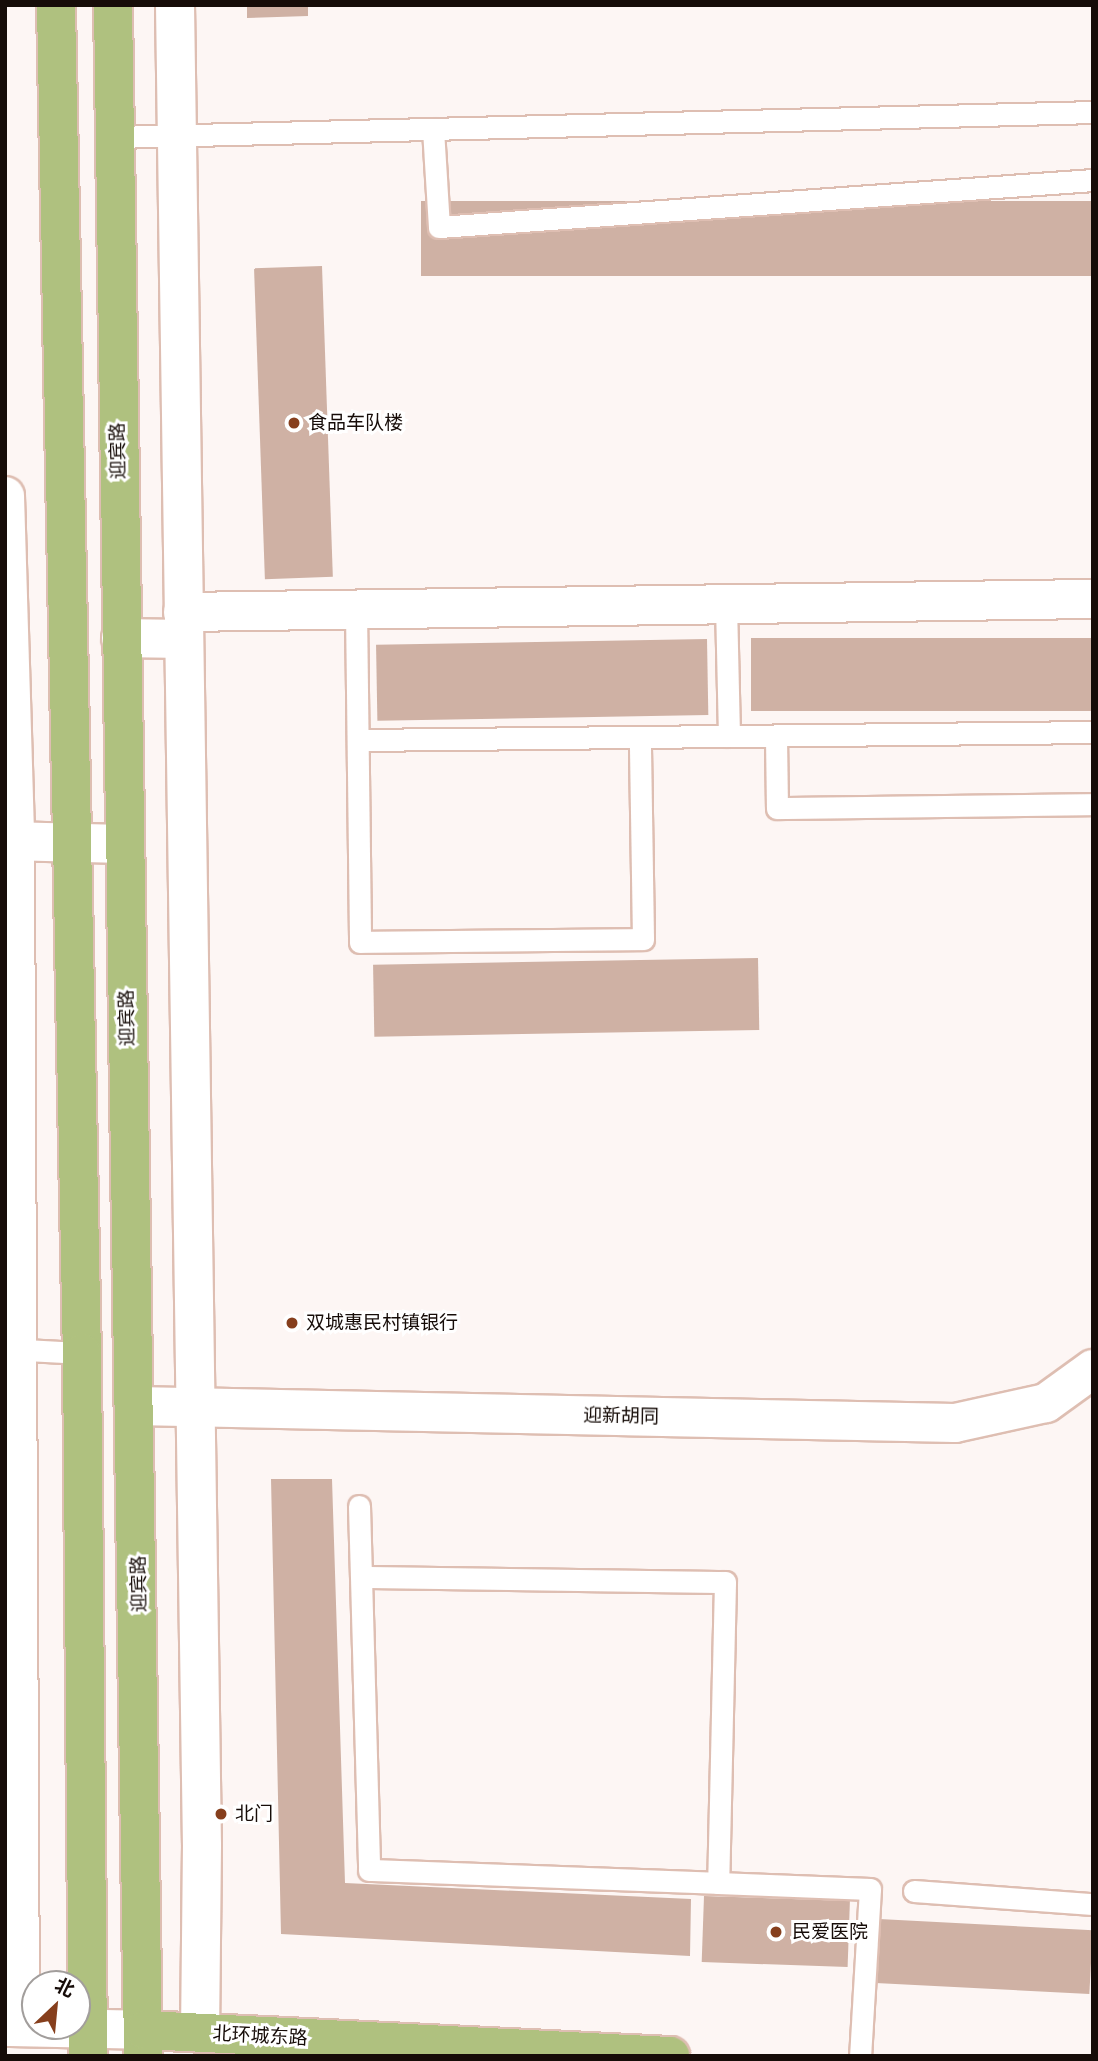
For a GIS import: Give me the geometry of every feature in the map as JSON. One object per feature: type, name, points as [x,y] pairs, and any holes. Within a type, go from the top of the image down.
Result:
[{"type":"main road","points":[[56,5],[70,843],[82,1353],[88,2042]]},
{"type":"main road","name":"迎宾路","points":[[113,5],[123,844],[136,1406],[144,2043]]},
{"type":"main road","name":"北环城东路","points":[[144,2043],[200,2033],[670,2056]]},
{"type":"street","points":[[175,5],[193,1407],[202,1845],[200,2033]]},
{"type":"street","points":[[5,496],[10,841],[13,2027],[88,2042],[144,2043]]},
{"type":"street","points":[[121,638],[183,625],[356,609],[1093,600]]},
{"type":"street","points":[[10,841],[123,844]]},
{"type":"street","name":"迎新胡同","points":[[136,1406],[955,1423],[1046,1403],[1093,1369]]},
{"type":"lane","points":[[115,137],[1093,112]]},
{"type":"lane","points":[[433,129],[439,227],[1093,180]]},
{"type":"lane","points":[[726,604],[729,736]]},
{"type":"lane","points":[[356,609],[360,942],[643,939],[640,738]]},
{"type":"lane","points":[[358,740],[1093,732]]},
{"type":"lane","points":[[776,737],[777,808],[1093,804]]},
{"type":"lane","points":[[12,1349],[82,1353]]},
{"type":"lane","points":[[359,1506],[369,1870],[870,1889],[860,2056]]},
{"type":"lane","points":[[362,1577],[725,1581],[718,1883]]},
{"type":"lane","points":[[914,1891],[1093,1904]]},
{"type":"building","points":[[247,5],[308,5],[308,16],[247,18]]},
{"type":"building","points":[[421,201],[1093,201],[1093,276],[421,276]]},
{"type":"building","name":"食品车队楼","points":[[322,266],[333,577],[265,579],[254,268]]},
{"type":"building","points":[[751,638],[1093,638],[1093,711],[751,711]]},
{"type":"building","points":[[707,639],[708,715],[377,721],[376,645]]},
{"type":"building","points":[[758,958],[759,1030],[374,1037],[373,965]]},
{"type":"building","points":[[271,1479],[332,1479],[345,1883],[691,1899],[690,1956],[281,1934]]},
{"type":"building","name":"民爱医院","points":[[704,1896],[850,1901],[848,1967],[702,1962]]},
{"type":"building","points":[[879,1919],[1093,1930],[1089,1994],[876,1983]]},
{"type":"place","name":"食品车队楼","points":[[294,423]]},
{"type":"place","name":"双城惠民村镇银行","points":[[292,1323]]},
{"type":"place","name":"北门","points":[[221,1814]]},
{"type":"place","name":"民爱医院","points":[[776,1932]]}]
